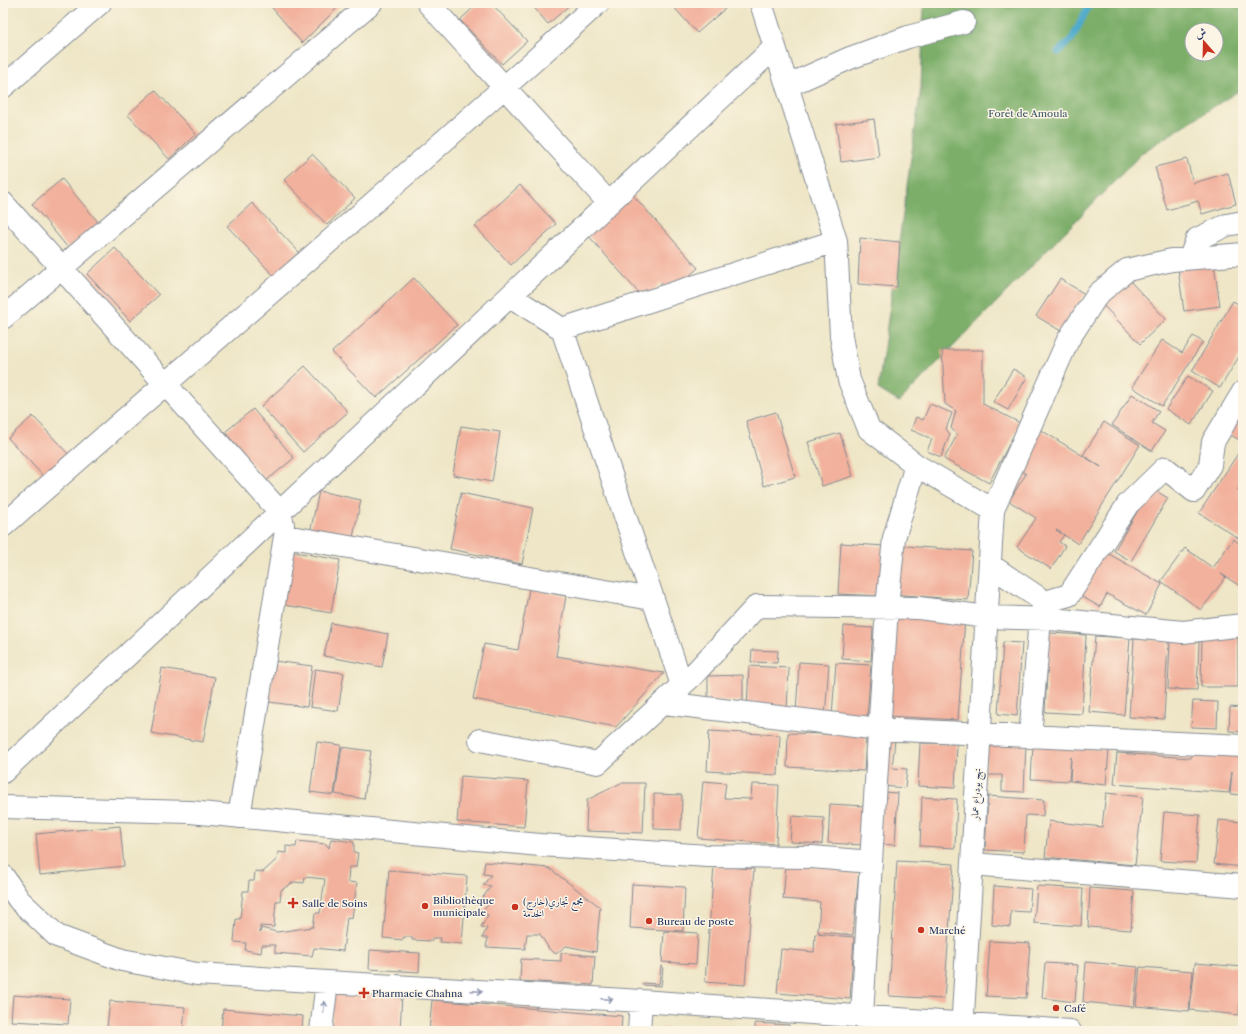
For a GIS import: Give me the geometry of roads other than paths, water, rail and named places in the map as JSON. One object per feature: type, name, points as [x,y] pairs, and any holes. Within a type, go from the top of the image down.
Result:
[{"type":"street","points":[[3,87],[100,3]]},
{"type":"street","points":[[3,318],[371,3]]},
{"type":"street","points":[[428,3],[609,203]]},
{"type":"street","points":[[3,526],[164,383],[505,88],[598,3]]},
{"type":"street","points":[[761,3],[836,241],[841,336],[849,380],[869,429],[916,465],[993,510],[1068,340],[1098,294],[1127,270],[1172,260],[1243,254]]},
{"type":"street","points":[[787,86],[850,58],[908,37],[964,22]]},
{"type":"street","points":[[3,772],[775,47]]},
{"type":"street","points":[[3,203],[280,512],[285,536],[239,817]]},
{"type":"street","points":[[1190,258],[1197,239],[1227,225],[1243,222]]},
{"type":"street","points":[[562,329],[836,241]]},
{"type":"street","points":[[510,296],[562,329],[682,685]]},
{"type":"street","points":[[1043,611],[1069,595],[1128,504],[1164,468],[1194,491],[1210,465],[1213,442],[1243,392]]},
{"type":"street","points":[[862,1016],[887,607],[894,538],[916,465]]},
{"type":"street","name":"نهج بودراع عمار","points":[[962,1027],[993,510]]},
{"type":"street","points":[[285,536],[652,598]]},
{"type":"street","points":[[990,565],[1043,611]]},
{"type":"street","points":[[480,740],[598,763],[682,685],[757,606],[919,608],[987,617],[1043,611],[1183,632],[1243,625]]},
{"type":"street","points":[[1030,737],[1043,611]]},
{"type":"street","points":[[664,702],[879,729],[980,735],[1243,746]]},
{"type":"street","points":[[3,807],[190,812],[540,845],[708,856],[812,857],[871,862]]},
{"type":"street","points":[[972,864],[1243,886]]},
{"type":"street","points":[[3,876],[19,900],[58,936],[122,960],[197,974],[862,1016],[962,1027],[1070,1031]]},
{"type":"street","points":[[321,1031],[326,982]]},
{"type":"street","points":[[639,1031],[641,1001]]},
{"type":"waterway","points":[[1058,52],[1072,39],[1090,3]]},
{"type":"place","name":"Salle de Soins","points":[[293,903]]},
{"type":"place","name":"Bibliothèque municipale","points":[[425,906]]},
{"type":"place","name":"(مجمع تجاري(خارج الخدمة","points":[[515,907]]},
{"type":"place","name":"Bureau de poste","points":[[649,921]]},
{"type":"place","name":"Marché","points":[[921,930]]},
{"type":"place","name":"Pharmacie Chahna","points":[[364,993]]},
{"type":"place","name":"Café","points":[[1056,1008]]},
{"type":"park label","name":"Forêt de Amoula","points":[[1028,113]]}]
